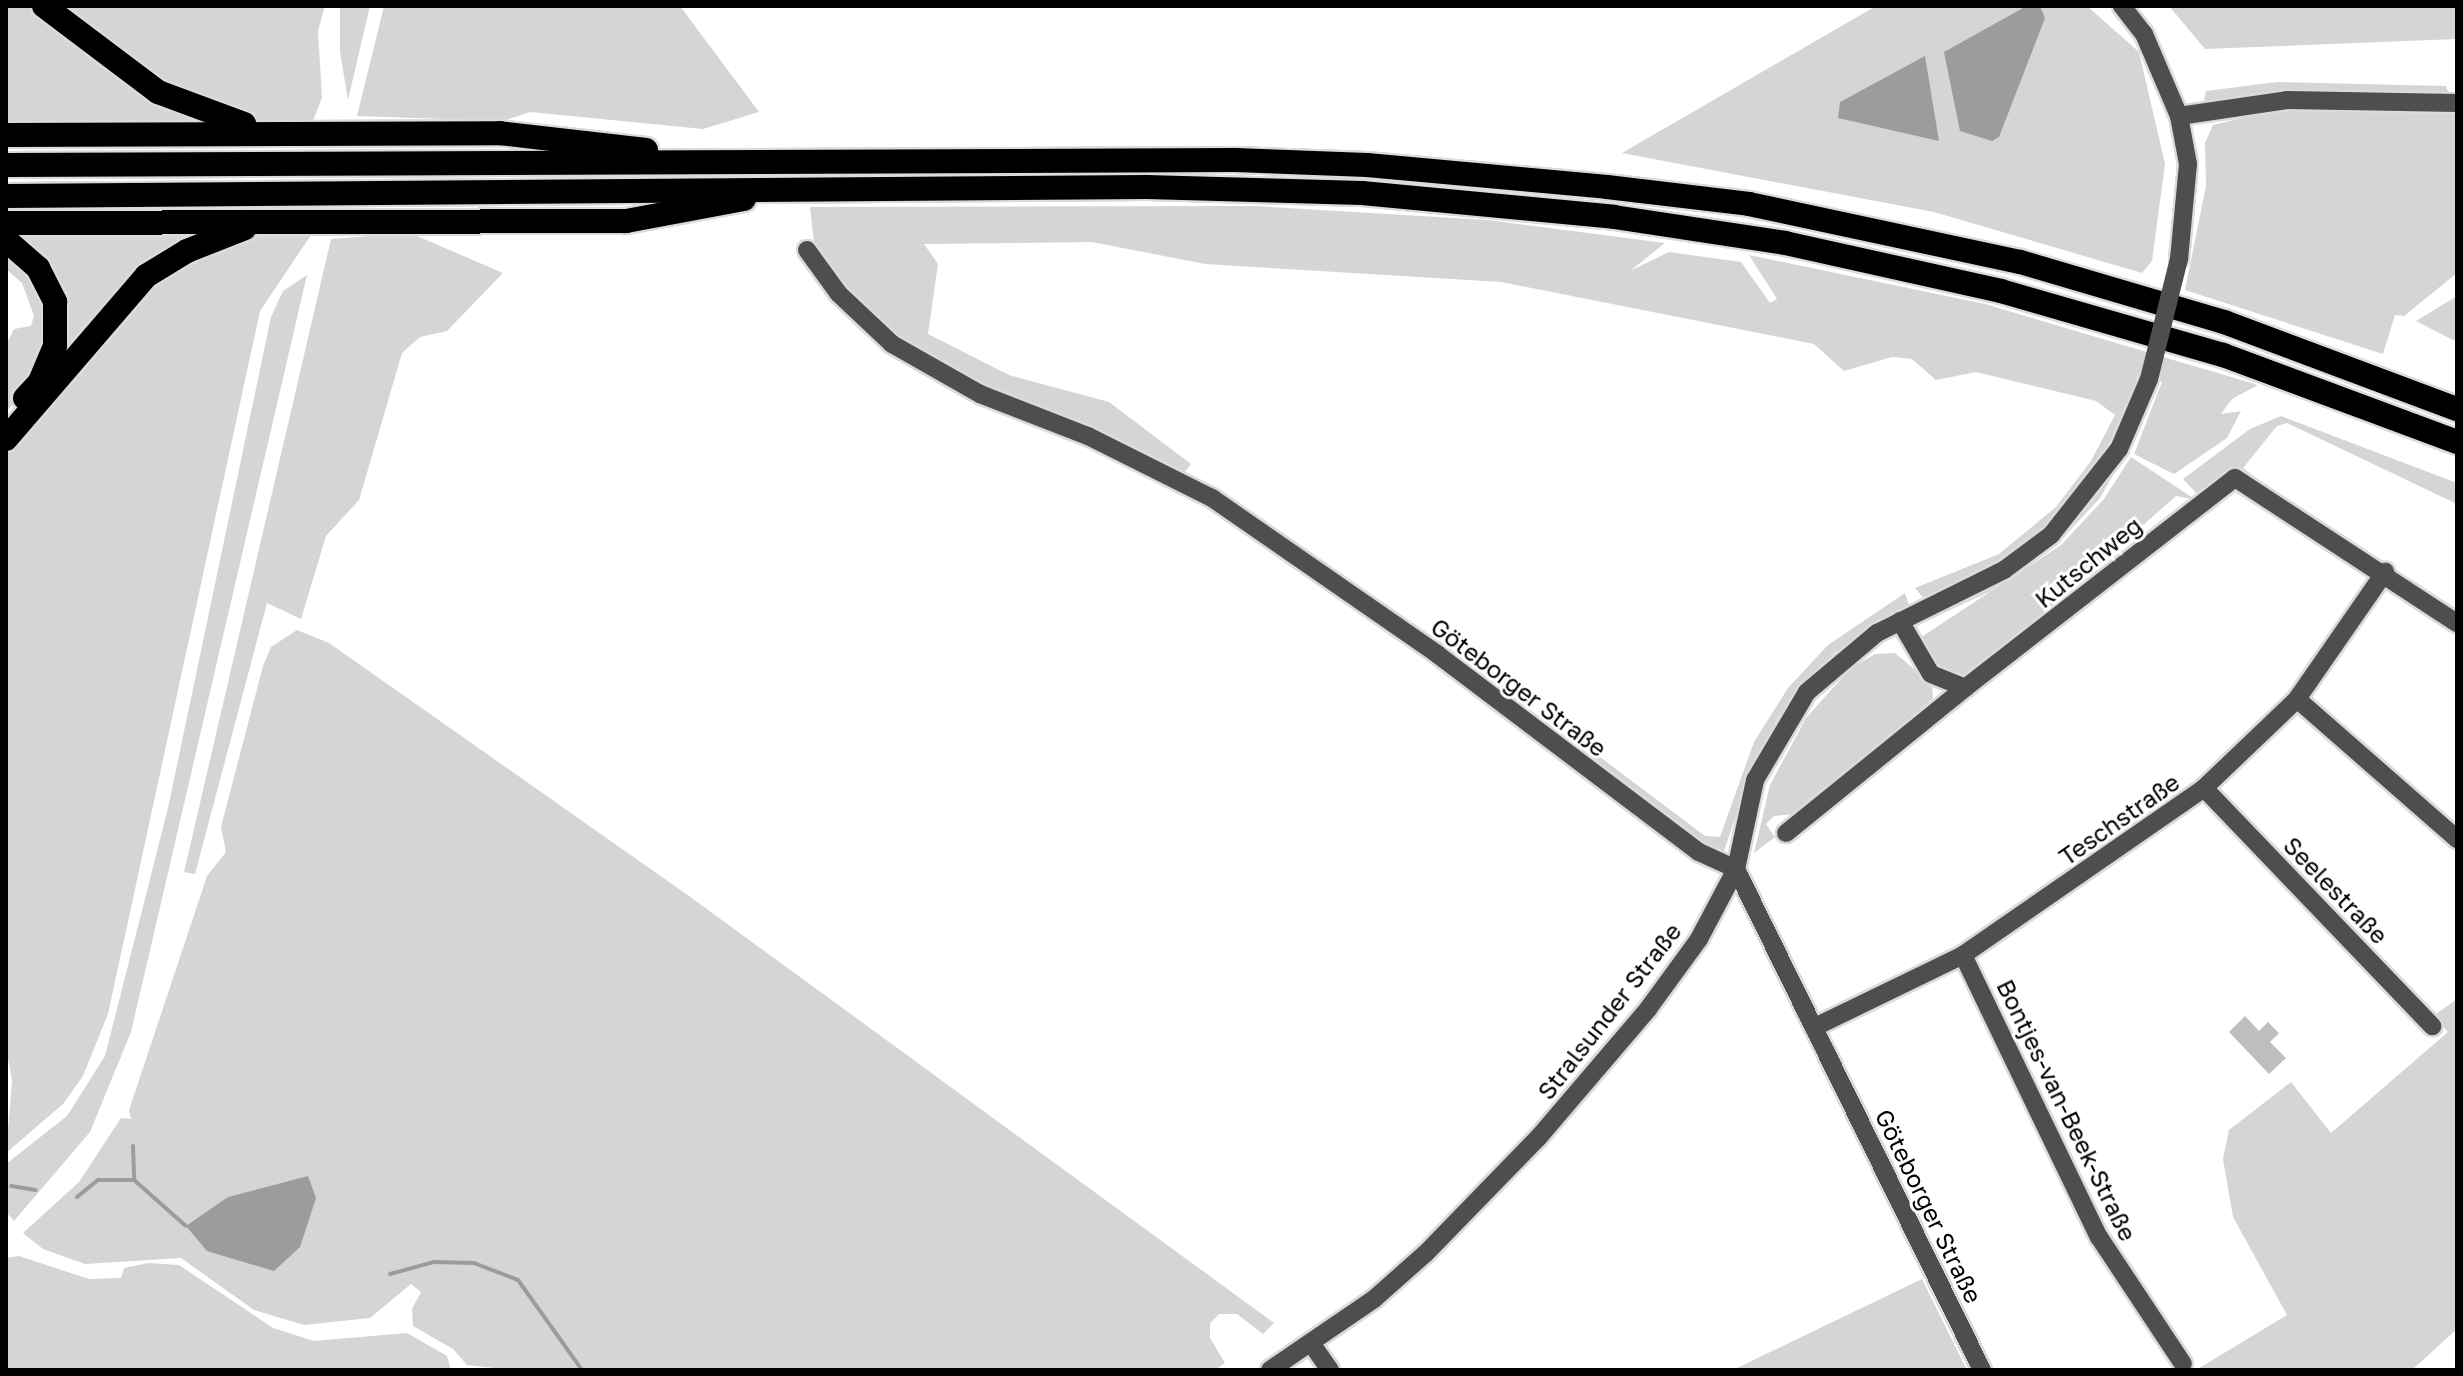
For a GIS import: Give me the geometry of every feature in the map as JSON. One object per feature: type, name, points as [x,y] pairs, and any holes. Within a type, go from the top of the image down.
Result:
[{"type":"highway","points":[[44,6],[158,92],[221,120],[294,132]]},
{"type":"highway","points":[[6,135],[294,132],[561,136],[709,161]]},
{"type":"highway","points":[[6,165],[709,161],[1367,165],[1749,204],[1908,236],[2093,283],[2224,322],[2457,409]]},
{"type":"highway","points":[[6,223],[626,221],[789,188]]},
{"type":"highway","points":[[6,196],[789,188],[1220,188],[1362,193],[1614,217],[1785,243],[2001,291],[2223,355],[2457,442]]},
{"type":"highway","points":[[6,439],[146,276],[211,240],[272,220]]},
{"type":"highway","points":[[6,240],[38,268],[55,302],[55,346],[40,382],[6,416]]},
{"type":"street","name":"Stralsunder Straße","points":[[1270,1370],[1311,1343],[1405,1271],[1538,1138],[1679,969],[1736,869],[1755,780],[1784,722],[1833,665],[1900,621],[2004,570],[2061,525],[2119,449],[2149,379],[2179,259],[2188,164],[2179,116],[2144,34],[2122,6]]},
{"type":"street","points":[[2179,116],[2287,100],[2457,103]]},
{"type":"street","name":"Göteborger Straße","points":[[807,250],[839,294],[892,344],[980,394],[1088,436],[1212,498],[1437,654],[1699,852],[1736,869],[1982,1370]]},
{"type":"street","name":"Kutschweg","points":[[1786,833],[2230,479],[2242,480],[2385,572]]},
{"type":"street","points":[[2385,572],[2457,623]]},
{"type":"street","name":"Teschstraße","points":[[1815,1027],[1963,955],[2204,788],[2297,699],[2385,572]]},
{"type":"street","points":[[1900,621],[1925,668],[1965,688]]},
{"type":"street","points":[[2297,699],[2457,839]]},
{"type":"street","name":"Seelestraße","points":[[2204,788],[2432,1026]]},
{"type":"street","name":"Bontjes-van-Beek-Straße","points":[[1963,955],[2099,1237],[2183,1364]]},
{"type":"street","points":[[1311,1343],[1330,1370]]},
{"type":"shaded area","points":[[6,6],[34,6],[221,124],[6,127]]},
{"type":"shaded area","points":[[53,6],[325,6],[318,31],[322,98],[312,123],[254,120],[184,99]]},
{"type":"shaded area","points":[[340,6],[370,6],[348,100],[340,52]]},
{"type":"shaded area","points":[[384,6],[680,6],[759,112],[703,129],[530,112],[503,121],[357,116]]},
{"type":"shaded area","points":[[1876,6],[2087,6],[2139,52],[2165,164],[2152,261],[2142,273],[1934,212],[1622,153]]},
{"type":"shaded area","points":[[2040,6],[2045,18],[1999,137],[1992,141],[1960,131],[1944,52],[2023,8]]},
{"type":"shaded area","points":[[2169,6],[2457,6],[2457,39],[2205,49]]},
{"type":"shaded area","points":[[1925,56],[1939,141],[1838,118],[1840,102]]},
{"type":"shaded area","points":[[2277,82],[2446,86],[2450,97],[2278,92],[2204,101],[2206,91]]},
{"type":"shaded area","points":[[2296,105],[2457,109],[2457,273],[2404,316],[2395,315],[2383,354],[2185,290],[2206,186],[2205,143],[2213,125]]},
{"type":"shaded area","points":[[1255,206],[1488,220],[1665,243],[1630,271],[1669,252],[1741,262],[1770,303],[1777,299],[1749,255],[1985,304],[2258,385],[2232,399],[2221,414],[2241,411],[2227,438],[2174,474],[2134,454],[2162,382],[2138,374],[2115,442],[2065,512],[2022,550],[1924,599],[1915,588],[1999,554],[2056,507],[2091,461],[2115,415],[2096,401],[1976,372],[1936,380],[1912,359],[1892,357],[1844,371],[1814,344],[1501,282],[1205,264],[1092,242],[924,244],[938,264],[928,334],[1009,375],[1109,402],[1191,464],[1184,473],[984,391],[872,322],[815,252],[810,207]]},
{"type":"shaded area","points":[[224,227],[193,242],[27,405],[61,333],[6,234]]},
{"type":"shaded area","points":[[294,233],[311,235],[260,311],[108,1014],[83,1076],[63,1104],[6,1153],[12,1081],[6,1047],[6,449],[119,315],[172,268],[242,238]]},
{"type":"shaded area","points":[[410,233],[503,273],[447,331],[420,337],[402,353],[359,500],[326,536],[301,619],[267,603],[195,874],[184,872],[331,239]]},
{"type":"shaded area","points":[[6,247],[36,277],[51,334],[19,399],[6,411],[6,345],[14,329],[31,326],[34,316],[22,283],[6,269]]},
{"type":"shaded area","points":[[307,275],[131,1032],[90,1132],[14,1221],[6,1212],[6,1164],[67,1116],[105,1056],[168,808],[271,317],[283,291]]},
{"type":"shaded area","points":[[2457,296],[2457,342],[2416,321]]},
{"type":"shaded area","points":[[2281,416],[2457,483],[2457,504],[2287,423],[2277,426],[2243,468],[2282,500],[2243,475],[2200,497],[2183,479],[2250,429]]},
{"type":"shaded area","points":[[2131,457],[2196,500],[2176,496],[2044,613],[2050,619],[2036,621],[1963,679],[1940,675],[1920,638],[2061,545],[2104,499]]},
{"type":"shaded area","points":[[2122,459],[2100,498],[2058,543],[1989,592],[1935,617],[2055,541]]},
{"type":"shaded area","points":[[1905,593],[1909,605],[1834,653],[1778,717],[1751,771],[1724,851],[1704,848],[1586,761],[1592,751],[1705,836],[1720,837],[1754,742],[1788,688],[1828,645]]},
{"type":"shaded area","points":[[297,630],[329,643],[689,896],[1274,1323],[1263,1334],[1237,1314],[1219,1314],[1210,1323],[1210,1338],[1225,1363],[1215,1370],[512,1370],[467,1365],[453,1349],[413,1326],[412,1309],[421,1292],[411,1284],[370,1318],[304,1325],[254,1310],[181,1258],[85,1264],[43,1249],[23,1233],[79,1182],[121,1118],[131,1119],[129,1110],[207,876],[226,852],[221,827],[263,666],[271,647]]},
{"type":"shaded area","points":[[1895,653],[1932,684],[1933,698],[1824,794],[1795,814],[1774,816],[1766,824],[1775,837],[1754,853],[1770,785],[1806,718],[1851,668],[1875,654]]},
{"type":"shaded area","points":[[2457,999],[2457,1329],[2412,1370],[2196,1370],[2287,1315],[2233,1217],[2223,1159],[2229,1130],[2291,1082],[2331,1133],[2448,1032],[2433,1016]]},
{"type":"shaded area","points":[[308,1176],[316,1198],[300,1247],[274,1271],[207,1251],[186,1226],[228,1197]]},
{"type":"shaded area","points":[[19,1256],[89,1279],[121,1278],[124,1268],[148,1263],[179,1265],[273,1328],[314,1341],[407,1333],[447,1356],[451,1370],[6,1370],[6,1258]]},
{"type":"shaded area","points":[[1922,1279],[1967,1370],[1733,1370]]},
{"type":"building","points":[[2245,1016],[2259,1031],[2268,1022],[2279,1033],[2270,1042],[2286,1058],[2269,1074],[2229,1032]]},
{"type":"waterway","points":[[133,1146],[134,1180]]},
{"type":"waterway","points":[[77,1197],[98,1180],[134,1180],[186,1226]]},
{"type":"waterway","points":[[11,1186],[36,1190]]},
{"type":"waterway","points":[[390,1274],[434,1262],[474,1263],[518,1280],[582,1370]]}]
